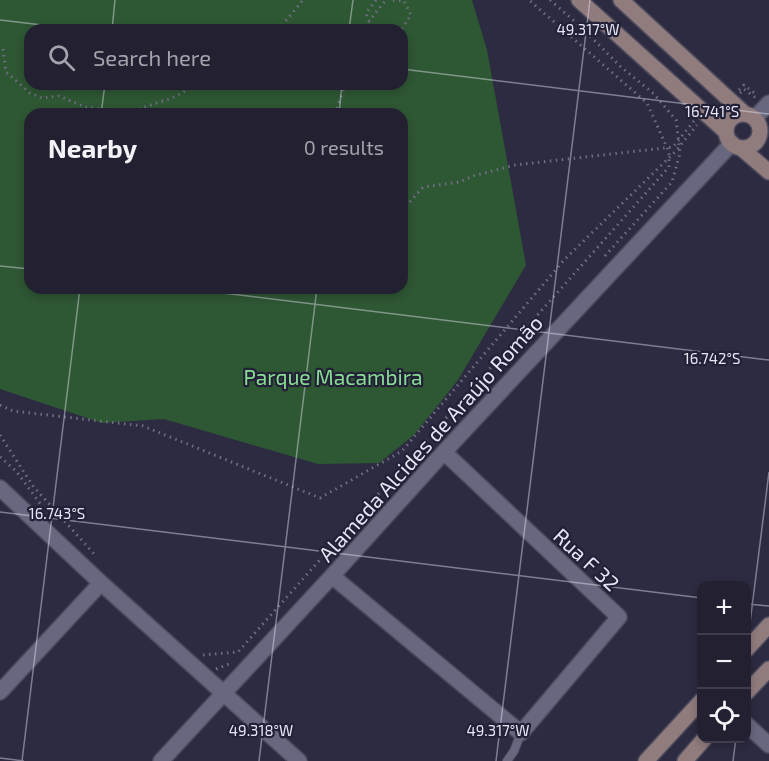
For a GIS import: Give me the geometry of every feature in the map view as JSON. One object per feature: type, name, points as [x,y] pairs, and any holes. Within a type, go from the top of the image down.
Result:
[{"type":"main road","points":[[579,0],[769,172]]},
{"type":"main road","points":[[621,0],[757,124]]},
{"type":"main road","points":[[733,141],[727,126],[734,117],[757,124]]},
{"type":"main road","points":[[733,141],[755,143],[757,124]]},
{"type":"main road","points":[[751,645],[769,625]]},
{"type":"main road","points":[[751,689],[769,669]]},
{"type":"main road","points":[[646,761],[697,705]]},
{"type":"main road","points":[[685,761],[701,743]]},
{"type":"street","points":[[757,124],[763,101]]},
{"type":"street","name":"Alameda Alcides de Araújo Romão","points":[[161,761],[733,141]]},
{"type":"street","name":"Rua F 32","points":[[444,452],[619,617],[521,733]]},
{"type":"street","points":[[0,488],[101,583],[299,761]]},
{"type":"street","points":[[332,576],[521,733]]},
{"type":"street","points":[[0,692],[101,583]]},
{"type":"street","points":[[751,728],[769,745]]},
{"type":"lane","name":"Rua F 32","points":[[507,761],[521,733]]},
{"type":"path","points":[[283,24],[303,0]]},
{"type":"path","points":[[376,0],[366,13],[369,21],[386,0]]},
{"type":"path","points":[[393,0],[404,1],[411,15],[405,24]]},
{"type":"path","points":[[201,655],[238,652],[669,167],[669,152],[648,104],[528,0]]},
{"type":"path","points":[[550,0],[621,67],[654,94],[676,120],[678,128],[680,153],[672,182],[598,263]]},
{"type":"path","points":[[3,49],[6,72],[24,88]]},
{"type":"path","points":[[737,94],[744,85],[763,101]]},
{"type":"path","points":[[27,90],[42,98],[60,96],[85,107],[94,108]]},
{"type":"path","points":[[142,108],[187,90]]},
{"type":"path","points":[[337,108],[343,90]]},
{"type":"path","points":[[408,204],[423,187],[460,182],[472,176],[515,165],[674,147],[695,119]]},
{"type":"path","points":[[0,405],[13,411],[143,426],[320,498],[402,451],[564,260],[675,152],[698,124]]},
{"type":"path","points":[[0,435],[33,486],[98,559]]},
{"type":"path","points":[[0,457],[16,471],[46,514]]},
{"type":"path","points":[[209,668],[216,669],[229,665],[283,610]]},
{"type":"green space","name":"Parque Macambira","points":[[0,0],[472,0],[487,50],[526,265],[458,380],[414,435],[379,463],[318,464],[164,419],[102,423],[0,389]]}]
